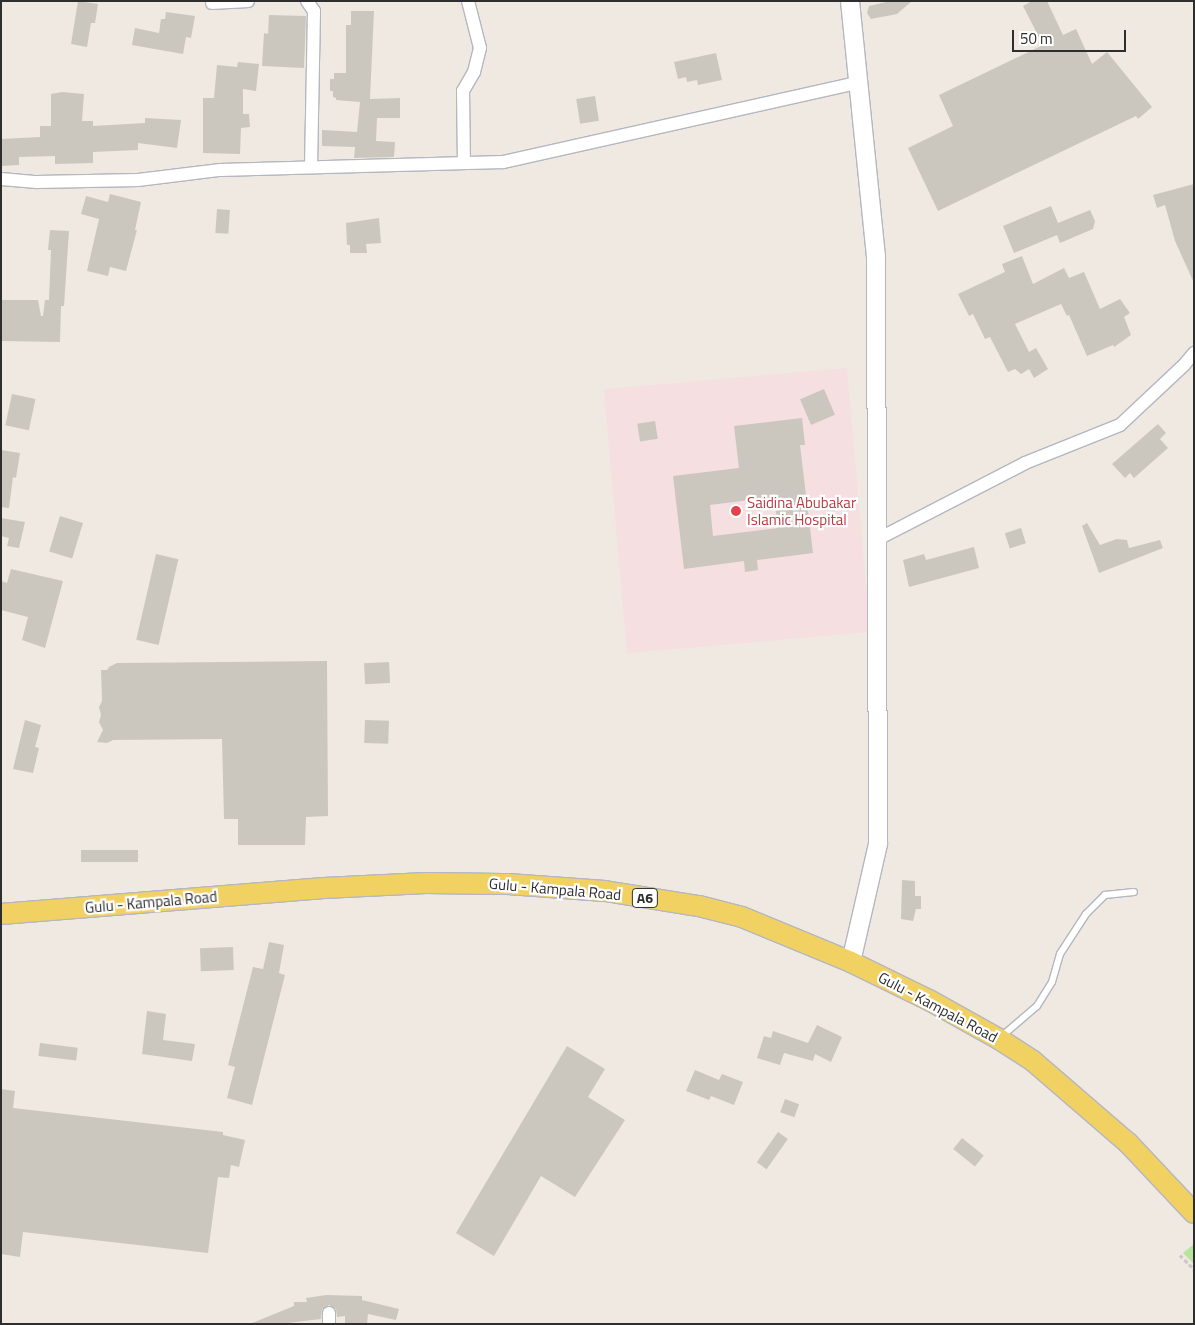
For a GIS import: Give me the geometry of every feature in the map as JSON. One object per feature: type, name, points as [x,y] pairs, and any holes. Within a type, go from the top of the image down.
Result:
[{"type":"main road","name":"Gulu - Kampala Road","points":[[1,914],[324,888],[426,883],[508,884],[605,892],[699,906],[742,917],[851,962],[929,1000],[999,1039],[1033,1061],[1128,1143],[1194,1213]]},
{"type":"street","points":[[212,3],[248,1]]},
{"type":"street","points":[[307,1],[314,10],[311,166]]},
{"type":"street","points":[[464,163],[463,91],[476,67],[480,48],[468,1]]},
{"type":"street","points":[[850,1],[860,82],[876,256],[878,539],[878,844],[851,962]]},
{"type":"street","points":[[1,179],[37,182],[138,180],[220,170],[503,162],[860,82]]},
{"type":"street","points":[[878,539],[1025,464],[1120,425],[1184,365],[1194,353]]},
{"type":"lane","points":[[999,1039],[1037,1006],[1052,982],[1060,954],[1086,914],[1105,895],[1134,892]]},
{"type":"path","points":[[1180,1255],[1194,1269]]},
{"type":"shaded area","name":"Saidina Abubakar Islamic Hospital","points":[[847,368],[870,632],[627,653],[604,389]]},
{"type":"green space","points":[[1194,1244],[1194,1264],[1183,1253]]},
{"type":"building","points":[[78,1],[98,4],[95,23],[91,23],[87,47],[71,44]]},
{"type":"building","points":[[891,1],[912,1],[897,14],[871,19],[867,13],[869,6]]},
{"type":"building","points":[[1032,1],[1047,1],[1063,35],[1076,29],[1092,64],[1107,52],[1152,107],[1138,119],[1136,116],[938,211],[908,148],[953,126],[939,95],[1043,45],[1023,6]]},
{"type":"building","points":[[351,11],[374,11],[370,99],[400,98],[400,118],[377,118],[376,141],[395,142],[394,157],[354,158],[355,147],[322,146],[322,130],[357,132],[360,102],[336,100],[333,97],[333,91],[330,91],[330,79],[334,79],[334,73],[346,73],[346,25],[351,25]]},
{"type":"building","points":[[166,12],[195,16],[191,38],[186,37],[183,54],[132,45],[135,28],[159,33],[161,19],[165,19]]},
{"type":"building","points":[[269,15],[306,16],[304,68],[262,66],[264,33],[268,34]]},
{"type":"building","points":[[716,53],[722,80],[698,85],[697,80],[687,82],[686,77],[678,79],[674,62]]},
{"type":"building","points":[[238,62],[259,64],[256,91],[243,89],[243,114],[249,114],[250,127],[241,128],[240,154],[203,153],[203,98],[214,98],[217,65],[237,67]]},
{"type":"building","points":[[62,92],[84,94],[82,121],[93,121],[93,126],[145,123],[145,118],[181,120],[177,148],[138,143],[138,150],[93,152],[93,163],[55,164],[55,156],[19,157],[19,165],[1,166],[1,139],[40,137],[40,126],[51,126],[51,94]]},
{"type":"building","points":[[595,96],[599,121],[580,124],[576,99]]},
{"type":"building","points":[[1194,184],[1194,283],[1175,241],[1165,205],[1157,208],[1153,195]]},
{"type":"building","points":[[110,194],[141,202],[135,230],[137,230],[126,271],[110,267],[108,276],[87,271],[99,219],[81,214],[86,196],[108,202]]},
{"type":"building","points":[[1051,206],[1058,223],[1090,210],[1095,221],[1093,229],[1060,243],[1057,235],[1014,253],[1003,226]]},
{"type":"building","points":[[217,209],[230,210],[228,234],[215,233]]},
{"type":"building","points":[[379,218],[381,243],[366,244],[367,253],[350,253],[350,245],[347,245],[346,223]]},
{"type":"building","points":[[50,230],[69,231],[64,306],[61,306],[60,342],[1,341],[1,300],[38,300],[41,316],[43,316],[45,300],[49,300],[51,250],[48,250]]},
{"type":"building","points":[[1022,256],[1033,284],[1064,268],[1069,278],[1084,272],[1100,309],[1120,299],[1130,313],[1124,317],[1131,335],[1114,347],[1113,345],[1087,356],[1069,315],[1067,316],[1061,304],[1015,324],[1029,352],[1036,348],[1048,369],[1034,378],[1029,369],[1021,374],[1015,369],[1008,372],[990,337],[985,339],[973,314],[969,316],[958,294],[1005,272],[1002,264]]},
{"type":"building","points":[[824,389],[835,415],[811,425],[800,399]]},
{"type":"building","points":[[12,394],[35,399],[29,430],[5,425]]},
{"type":"building","points":[[802,418],[805,445],[800,445],[813,553],[757,560],[758,570],[745,572],[744,561],[684,569],[673,476],[739,468],[734,426]],"holes":[[[774,497],[778,528],[713,536],[710,505]]]},
{"type":"building","points":[[655,421],[658,439],[640,442],[637,424]]},
{"type":"building","points":[[1158,424],[1166,433],[1160,439],[1168,448],[1134,478],[1130,473],[1125,478],[1112,464]]},
{"type":"building","points":[[1,450],[20,453],[16,478],[13,477],[9,508],[1,507]]},
{"type":"building","points":[[60,516],[83,523],[72,558],[49,551]]},
{"type":"building","points":[[1,518],[25,522],[19,548],[7,546],[9,538],[1,536]]},
{"type":"building","points":[[1087,523],[1100,545],[1117,539],[1127,540],[1129,548],[1160,540],[1163,548],[1099,573],[1082,526]]},
{"type":"building","points":[[1021,528],[1026,543],[1010,548],[1005,533]]},
{"type":"building","points":[[974,547],[979,568],[909,587],[903,560],[924,554],[926,560]]},
{"type":"building","points":[[156,554],[178,559],[159,645],[136,640]]},
{"type":"building","points":[[11,569],[63,581],[45,648],[22,640],[28,617],[1,610],[1,581],[7,583]]},
{"type":"building","points":[[327,661],[328,816],[306,817],[305,845],[238,845],[238,819],[224,819],[222,739],[113,740],[107,743],[97,742],[103,730],[99,722],[101,715],[99,707],[102,701],[101,670],[107,670],[117,663]]},
{"type":"building","points":[[389,662],[390,683],[365,684],[364,663]]},
{"type":"building","points":[[25,720],[41,725],[35,747],[39,748],[33,773],[13,769]]},
{"type":"building","points":[[365,720],[389,721],[388,744],[364,743]]},
{"type":"building","points":[[81,850],[138,850],[138,862],[81,862]]},
{"type":"building","points":[[902,880],[915,881],[915,896],[921,896],[921,909],[916,909],[913,921],[901,919]]},
{"type":"building","points":[[269,942],[284,945],[279,973],[285,975],[252,1105],[227,1098],[235,1067],[228,1065],[253,967],[263,969]]},
{"type":"building","points":[[233,947],[234,970],[201,971],[200,948]]},
{"type":"building","points":[[147,1011],[166,1014],[163,1040],[195,1044],[192,1061],[142,1054]]},
{"type":"building","points":[[817,1025],[842,1037],[831,1062],[815,1054],[813,1061],[784,1053],[780,1065],[757,1058],[764,1036],[771,1038],[773,1031],[808,1043]]},
{"type":"building","points":[[40,1043],[78,1048],[76,1061],[38,1056]]},
{"type":"building","points":[[567,1046],[605,1069],[588,1097],[625,1120],[575,1197],[541,1176],[494,1256],[456,1233]]},
{"type":"building","points":[[695,1070],[719,1080],[722,1074],[743,1082],[734,1105],[711,1096],[709,1100],[686,1091]]},
{"type":"building","points":[[1,1089],[15,1091],[13,1108],[223,1132],[223,1135],[245,1140],[239,1167],[231,1165],[229,1178],[218,1177],[208,1253],[23,1232],[20,1257],[1,1254]]},
{"type":"building","points":[[785,1099],[799,1104],[794,1117],[780,1112]]},
{"type":"building","points":[[778,1132],[788,1139],[767,1169],[757,1162]]},
{"type":"building","points":[[962,1138],[984,1156],[975,1167],[953,1149]]},
{"type":"building","points":[[326,1295],[362,1296],[362,1300],[399,1309],[396,1320],[368,1314],[367,1324],[345,1324],[345,1316],[337,1317],[336,1309],[329,1305],[322,1309],[321,1319],[279,1324],[250,1324],[294,1306],[294,1302],[307,1302],[306,1298]]},
{"type":"place","name":"Saidina Abubakar Islamic Hospital","points":[[736,511]]}]
